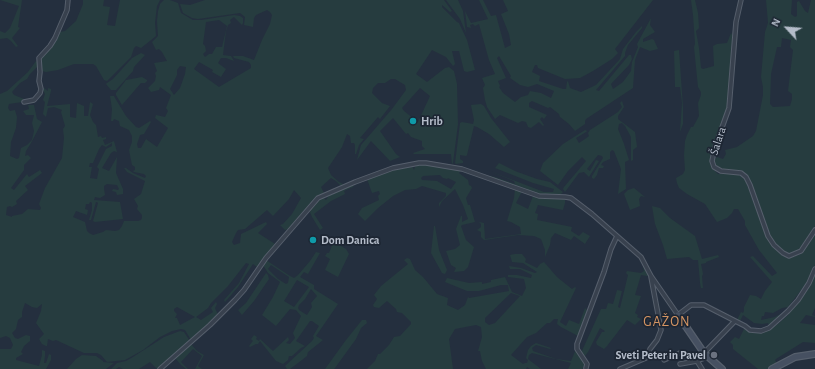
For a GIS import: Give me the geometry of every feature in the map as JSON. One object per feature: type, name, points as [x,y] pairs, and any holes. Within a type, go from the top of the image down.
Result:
[{"type":"street","points":[[24,102],[34,100],[40,93],[41,89],[39,81],[40,72],[38,58],[50,46],[55,38],[67,10],[68,0]]},
{"type":"street","name":"Šalara","points":[[741,0],[736,22],[729,108],[715,147],[712,161],[714,167],[721,171],[741,173],[746,177],[768,236],[774,245],[783,253],[789,256],[801,251],[815,230]]},
{"type":"street","points":[[160,369],[210,325],[235,300],[244,290],[270,252],[318,198],[393,168],[426,163],[453,166],[538,196],[571,198],[641,257],[651,276],[706,355],[722,369]]},
{"type":"street","points":[[586,368],[587,364],[577,349],[577,344],[604,272],[610,249],[617,236]]},
{"type":"street","points":[[678,315],[691,305],[704,305],[750,330],[761,331],[769,328],[779,320],[798,300],[815,269]]},
{"type":"street","points":[[620,369],[646,358],[661,330],[651,276]]},
{"type":"street","points":[[680,364],[697,361],[706,355],[734,322]]},
{"type":"street","points":[[664,360],[680,353],[697,361],[702,369]]},
{"type":"street","points":[[772,369],[795,357],[815,354]]},
{"type":"green space","points":[[0,0],[22,0],[18,27],[20,28],[12,38],[18,46],[16,47],[7,38],[0,39],[0,31],[5,33],[10,28],[19,6]]},
{"type":"green space","points":[[83,0],[104,0],[103,6],[110,7],[107,25],[115,26],[120,0],[160,0],[157,6],[155,23],[156,36],[141,48],[136,46],[131,57],[107,81],[104,80],[96,66],[93,64],[74,64],[58,70],[46,72],[40,69],[40,59],[60,32],[65,31],[76,21],[83,4]]},
{"type":"green space","points":[[164,0],[170,0],[178,3],[181,13],[193,20],[234,15],[243,18],[242,25],[234,17],[230,20],[231,23],[228,25],[223,55],[231,56],[234,61],[221,58],[218,63],[226,69],[221,77],[212,72],[213,70],[199,62],[194,69],[219,87],[251,68],[249,62],[234,58],[233,56],[243,56],[254,60],[270,24],[272,15],[267,10],[256,15],[254,18],[253,27],[244,25],[245,17],[240,13],[198,19],[192,18],[183,13],[180,4],[190,5],[205,0],[444,0],[452,11],[450,12],[442,5],[442,7],[459,23],[467,40],[475,70],[467,72],[464,71],[459,51],[452,51],[455,64],[453,66],[446,57],[432,50],[416,74],[427,82],[445,68],[449,67],[454,71],[457,84],[458,124],[453,163],[452,164],[451,154],[414,154],[413,153],[425,149],[422,146],[422,141],[411,137],[408,133],[406,134],[393,118],[380,131],[396,154],[400,157],[390,161],[371,141],[357,160],[361,145],[406,90],[405,85],[395,79],[391,79],[385,83],[378,83],[373,88],[372,93],[382,103],[390,106],[380,119],[378,117],[360,138],[364,139],[359,145],[356,154],[355,145],[354,143],[351,143],[350,136],[347,134],[342,147],[328,168],[331,175],[343,184],[341,186],[331,178],[321,187],[324,193],[315,199],[288,229],[285,230],[280,225],[283,224],[292,214],[301,198],[294,190],[289,199],[273,216],[267,210],[245,229],[238,230],[232,242],[234,245],[240,243],[241,234],[266,222],[267,224],[258,233],[275,244],[257,267],[253,264],[238,287],[225,302],[224,300],[239,283],[249,264],[246,263],[208,308],[196,317],[201,320],[213,312],[211,308],[216,302],[217,304],[215,308],[218,315],[191,340],[185,330],[181,329],[172,331],[125,360],[107,362],[97,353],[84,353],[56,340],[53,341],[48,339],[47,346],[42,344],[39,339],[44,334],[36,323],[42,304],[37,308],[25,303],[22,317],[18,320],[16,329],[12,333],[15,338],[18,339],[26,335],[30,336],[30,341],[24,346],[21,352],[23,354],[16,358],[16,360],[39,366],[42,350],[45,351],[44,363],[46,363],[49,354],[51,355],[51,360],[46,369],[0,369],[0,349],[11,349],[13,345],[10,338],[6,336],[0,338],[0,94],[7,91],[28,72],[36,61],[38,62],[38,66],[27,79],[20,83],[12,92],[14,95],[29,101],[9,104],[8,108],[10,111],[15,110],[17,117],[16,128],[11,142],[10,156],[17,159],[19,158],[21,148],[32,140],[34,131],[32,123],[34,115],[26,115],[23,111],[29,109],[28,105],[34,105],[37,119],[42,122],[26,151],[25,156],[28,155],[31,158],[24,165],[24,170],[11,188],[14,190],[27,174],[29,177],[40,170],[42,173],[25,186],[28,190],[16,201],[17,204],[12,207],[7,207],[6,215],[12,217],[22,214],[28,209],[40,210],[41,208],[39,204],[45,188],[62,158],[64,138],[63,129],[65,126],[61,112],[62,110],[54,107],[48,108],[46,117],[43,114],[45,102],[43,100],[45,94],[43,90],[44,88],[48,91],[48,88],[51,89],[51,91],[47,106],[70,104],[70,117],[76,118],[77,103],[84,106],[84,116],[88,116],[90,102],[93,104],[90,115],[96,125],[98,137],[106,137],[106,139],[103,140],[105,145],[114,141],[117,152],[114,151],[111,153],[102,168],[109,171],[117,157],[116,173],[123,189],[123,194],[117,195],[116,192],[112,191],[113,189],[119,189],[117,185],[107,184],[104,186],[105,195],[100,198],[95,197],[94,200],[120,202],[123,219],[93,221],[97,202],[91,220],[89,220],[92,210],[91,202],[86,204],[85,209],[88,210],[87,215],[76,211],[73,217],[85,222],[87,231],[93,235],[106,230],[119,230],[124,221],[141,220],[142,215],[137,209],[138,206],[134,199],[141,194],[145,181],[127,172],[124,168],[145,178],[146,176],[133,171],[135,170],[135,167],[132,165],[129,150],[132,142],[132,136],[129,130],[120,126],[119,121],[114,119],[111,121],[112,109],[110,96],[114,96],[126,116],[136,127],[139,128],[150,121],[151,122],[144,134],[140,135],[137,144],[138,148],[141,148],[146,139],[157,147],[168,128],[155,118],[156,115],[165,117],[168,111],[166,108],[171,95],[160,87],[159,90],[151,92],[148,88],[155,81],[155,73],[157,71],[154,63],[167,61],[159,49],[156,50],[152,42],[158,36],[157,21],[160,4]],"holes":[[[219,20],[227,26],[222,47],[216,47],[212,54],[205,57],[203,54],[206,51],[203,44],[206,22]],[[180,66],[186,67],[180,88],[174,95],[170,89],[177,75],[177,70]],[[420,88],[430,96],[418,122],[402,108]],[[112,143],[112,146],[106,149],[97,167],[99,169],[97,179],[90,178],[92,167],[89,167],[90,163],[93,163],[102,145],[106,147]],[[177,307],[195,317],[180,325],[177,318],[175,318],[177,314],[174,311]]]},
{"type":"green space","points":[[446,0],[458,0],[463,11],[466,33],[460,19]]},
{"type":"green space","points":[[479,0],[483,0],[491,16],[496,15],[505,48],[511,45],[509,34],[501,14],[508,11],[503,0],[653,0],[615,49],[618,53],[612,59],[593,71],[580,78],[565,79],[538,68],[537,65],[535,65],[532,72],[540,76],[539,81],[563,89],[566,89],[568,81],[570,88],[581,92],[596,85],[620,59],[623,49],[642,26],[628,45],[625,56],[596,90],[599,91],[629,55],[631,55],[632,59],[629,65],[611,84],[613,89],[623,82],[631,71],[632,62],[638,47],[637,44],[651,18],[650,25],[655,32],[643,39],[643,42],[652,39],[654,40],[658,49],[650,51],[640,47],[635,60],[633,88],[586,119],[585,124],[575,131],[550,107],[548,108],[532,101],[529,103],[529,107],[547,115],[544,119],[542,117],[540,119],[544,125],[543,126],[539,122],[531,128],[528,127],[526,122],[522,121],[518,123],[500,115],[495,119],[487,107],[483,88],[485,85],[482,78],[495,74],[489,60],[479,24],[475,26],[473,24],[470,25],[471,28],[467,27],[465,11],[471,23],[488,19]],"holes":[[[499,56],[511,76],[510,78],[520,85],[528,87],[537,84],[554,91],[551,98],[541,93],[530,91],[528,95],[521,97],[515,102],[503,93],[499,87],[498,81],[506,78],[497,58]]]},
{"type":"green space","points":[[691,0],[695,0],[698,13],[699,28],[696,31],[701,68],[703,69],[714,66],[713,46],[727,43],[731,33],[733,36],[728,104],[713,147],[711,167],[718,174],[737,174],[745,179],[765,234],[770,243],[783,256],[793,257],[801,254],[815,235],[815,265],[812,272],[805,285],[788,307],[782,308],[773,313],[765,312],[761,320],[775,317],[784,312],[769,326],[768,323],[754,323],[743,315],[739,323],[737,320],[741,312],[743,313],[744,307],[750,295],[761,299],[772,282],[750,257],[753,256],[772,276],[777,273],[759,250],[738,209],[734,209],[727,218],[717,222],[705,204],[679,188],[677,183],[676,178],[683,174],[685,170],[685,141],[691,127],[693,127],[699,116],[698,103],[701,95],[698,87]]},
{"type":"green space","points":[[766,0],[792,0],[791,14],[795,17],[797,16],[797,2],[799,1],[808,13],[811,0],[815,0],[815,226],[801,247],[794,253],[787,253],[783,251],[771,238],[747,175],[742,171],[723,169],[715,164],[715,159],[717,157],[723,159],[726,154],[725,150],[737,147],[753,136],[756,131],[763,95],[761,77],[765,32],[768,23]],"holes":[[[782,38],[791,40],[790,47],[793,50],[788,91],[792,94],[792,99],[790,106],[773,107],[770,104],[771,74],[777,47],[781,47]]]},
{"type":"green space","points":[[679,50],[683,107],[683,124],[680,132],[682,103],[680,87],[675,87],[674,51]]},
{"type":"green space","points":[[141,53],[145,55],[134,67],[133,71],[116,90],[111,90],[106,84],[113,79],[132,58]]},
{"type":"green space","points":[[142,77],[147,81],[145,83],[141,83],[122,105],[116,93],[126,80]]},
{"type":"green space","points":[[622,101],[624,107],[618,116],[618,119],[635,132],[637,147],[633,150],[633,160],[631,161],[631,137],[625,126],[622,123],[619,124],[618,129],[629,160],[625,162],[626,189],[618,194],[621,169],[614,151],[612,150],[610,152],[610,159],[603,162],[601,165],[604,166],[603,168],[599,168],[594,179],[592,176],[603,158],[602,156],[598,155],[587,169],[590,171],[596,160],[599,161],[589,177],[584,172],[579,173],[565,192],[563,189],[564,187],[586,161],[582,157],[568,171],[558,185],[540,171],[543,163],[563,144],[585,130],[587,131],[576,138],[579,143],[589,136],[588,133],[590,130],[618,112],[622,107],[620,103]]},
{"type":"green space","points":[[481,104],[510,142],[504,147],[489,134],[474,126],[467,155],[460,155],[460,159],[463,163],[456,164],[460,123],[473,124],[474,120],[471,105]]},
{"type":"green space","points":[[499,163],[515,171],[550,182],[563,192],[560,195],[538,195],[526,190],[527,189],[488,178],[489,176],[495,177],[515,184],[514,181],[487,170],[544,192],[553,192],[554,189],[533,183],[495,168]]},
{"type":"green space","points":[[426,164],[461,170],[459,173],[468,180],[469,185],[472,188],[466,198],[468,205],[470,205],[475,222],[461,226],[466,240],[474,247],[468,267],[464,271],[454,272],[456,268],[451,265],[446,251],[455,249],[460,245],[456,229],[461,216],[462,222],[468,219],[455,189],[442,201],[439,207],[439,203],[446,196],[446,193],[422,186],[416,189],[405,190],[393,196],[365,221],[358,214],[362,208],[379,200],[379,191],[372,193],[367,179],[404,167],[412,166],[414,170],[418,165]],"holes":[[[440,175],[443,178],[448,178],[456,182],[451,189],[437,181],[422,180],[421,178],[423,176]]]},
{"type":"green space","points":[[354,184],[353,187],[344,191],[345,194],[331,201],[314,214],[323,228],[320,230],[310,212],[314,203],[323,197],[326,200],[329,195]]},
{"type":"green space","points":[[634,188],[645,197],[641,196],[639,199],[640,206],[630,210],[624,194],[628,190]]},
{"type":"green space","points":[[515,189],[522,191],[516,203],[528,209],[533,196],[565,199],[563,210],[538,205],[535,213],[538,214],[537,220],[572,227],[571,231],[579,236],[583,232],[590,236],[585,244],[574,236],[571,240],[555,233],[551,238],[545,257],[545,250],[541,239],[534,236],[518,235],[484,240],[481,237],[481,232],[477,230],[481,227],[479,222],[484,223],[485,239],[521,234],[520,227],[507,221],[514,198]]},
{"type":"green space","points":[[652,206],[660,208],[670,218],[695,236],[702,259],[718,255],[719,257],[701,264],[703,288],[701,288],[700,283],[698,260],[693,260],[689,257],[667,259],[655,224]]},
{"type":"green space","points":[[434,226],[439,250],[447,270],[445,274],[442,273],[431,253]]},
{"type":"green space","points":[[337,241],[338,244],[346,249],[349,254],[338,277],[325,270],[330,259],[325,256],[329,253],[333,243]]},
{"type":"green space","points":[[316,252],[320,253],[308,274],[304,272],[300,277],[314,285],[314,289],[338,304],[316,336],[323,340],[308,352],[307,356],[290,369],[287,369],[285,366],[312,341],[314,338],[313,336],[319,326],[310,321],[296,341],[305,346],[292,356],[289,356],[288,360],[283,364],[276,361],[260,341],[258,344],[249,346],[253,341],[251,339],[254,335],[257,337],[256,339],[259,341],[260,339],[273,351],[288,337],[289,340],[286,343],[290,344],[295,338],[293,333],[301,316],[296,310],[290,309],[276,326],[262,315],[280,282],[268,273],[263,265],[266,260],[294,278],[310,261]],"holes":[[[271,265],[289,277],[288,283],[286,284],[278,279],[268,269]],[[297,280],[309,287],[294,307],[284,301]],[[311,289],[317,296],[311,303],[312,307],[307,315],[298,308]]]},
{"type":"green space","points":[[522,254],[526,259],[525,262],[537,268],[544,262],[557,277],[572,289],[575,287],[576,288],[560,322],[566,326],[569,320],[579,324],[585,308],[588,311],[578,336],[561,327],[557,324],[558,319],[554,319],[536,333],[527,337],[511,355],[523,364],[527,363],[528,360],[526,358],[528,350],[536,343],[551,348],[536,345],[532,348],[533,351],[556,359],[571,361],[576,349],[586,364],[582,369],[568,369],[571,363],[532,353],[529,355],[528,359],[541,369],[530,369],[527,367],[526,369],[486,369],[482,361],[480,351],[478,351],[482,337],[481,327],[476,325],[455,329],[449,339],[453,369],[367,369],[375,361],[378,354],[380,354],[389,345],[394,337],[400,336],[411,324],[411,322],[402,313],[397,312],[396,309],[387,301],[379,308],[374,307],[373,305],[377,299],[374,295],[381,286],[408,264],[404,260],[407,258],[410,259],[415,270],[437,294],[448,298],[447,305],[458,310],[465,305],[468,297],[509,291],[508,285],[501,285],[479,291],[467,291],[445,282],[447,278],[469,283],[482,282],[482,284],[491,282],[491,280],[505,277],[512,292],[522,296],[526,288],[524,279],[508,277],[508,275],[531,278],[532,275],[520,269],[510,269],[509,266],[535,273],[537,272],[523,263],[512,262],[510,255]],"holes":[[[511,293],[520,296],[495,323],[489,325],[485,322],[485,318]]]},
{"type":"green space","points":[[643,266],[649,275],[641,275],[635,295],[641,296],[635,313],[638,315],[637,317],[641,319],[635,325],[627,320],[604,349],[597,345],[596,342],[602,332],[605,331],[600,328],[588,352],[585,356],[583,355],[581,353],[601,309],[606,309],[608,303],[613,304],[617,290],[622,291],[618,307],[620,308],[628,275],[626,273],[627,271],[641,273],[644,271]]},
{"type":"green space","points":[[266,273],[269,279],[254,301],[242,315],[238,310],[246,303]]},
{"type":"green space","points":[[815,275],[815,308],[812,315],[815,317],[806,315],[800,323],[815,325],[815,343],[803,342],[776,359],[777,364],[767,369],[758,369],[733,349],[733,345],[730,342],[735,337],[739,339],[744,329],[753,333],[766,330],[778,324],[788,315],[807,289]]},
{"type":"green space","points":[[362,320],[366,320],[367,323],[361,328],[356,339],[335,368],[325,369],[346,340]]},
{"type":"green space","points":[[180,331],[184,332],[190,341],[158,369],[150,362],[139,369],[123,369],[119,367],[116,369],[111,369],[117,363],[126,361],[164,337]]},
{"type":"green space","points":[[191,344],[197,351],[204,355],[198,366],[202,369],[195,369],[202,356],[193,349],[181,362],[188,369],[181,365],[175,358]]},
{"type":"green space","points":[[82,355],[96,356],[103,362],[114,363],[106,369],[67,369]]},
{"type":"place","name":"Hrib","points":[[413,121]]},
{"type":"place","name":"Dom Danica","points":[[313,240]]},
{"type":"place","name":"Sveti Peter in Pavel","points":[[714,355]]},
{"type":"district","name":"GAŽON","points":[[667,322]]}]
